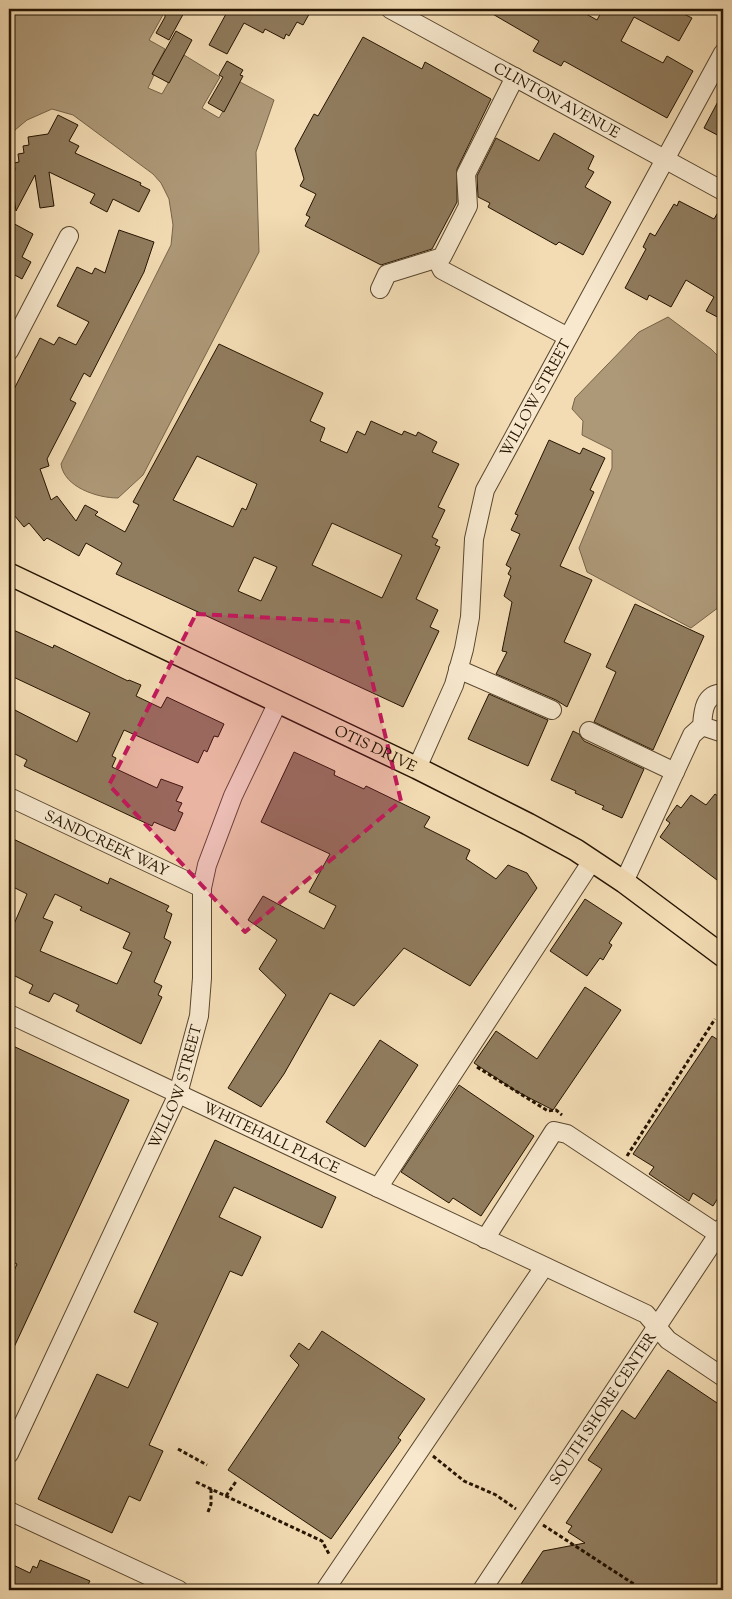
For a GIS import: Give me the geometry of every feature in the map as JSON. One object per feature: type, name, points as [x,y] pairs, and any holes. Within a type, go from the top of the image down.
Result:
[{"type":"main road","name":"OTIS DRIVE","points":[[9,574],[417,768],[528,824],[624,882],[723,956]]},
{"type":"street","name":"CLINTON AVENUE","points":[[390,9],[723,191]]},
{"type":"street","name":"WILLOW STREET","points":[[417,768],[454,685],[458,669],[470,618],[474,539],[486,490],[723,53]]},
{"type":"street","points":[[380,289],[387,274],[442,257],[468,206],[466,174],[515,77]]},
{"type":"street","points":[[9,352],[69,236]]},
{"type":"street","points":[[437,260],[442,270],[568,337]]},
{"type":"street","points":[[458,669],[552,710]]},
{"type":"street","points":[[624,882],[692,735],[702,726],[704,705],[713,695],[723,693]]},
{"type":"street","name":"WILLOW STREET","points":[[9,1454],[178,1094],[199,1016],[202,978],[202,888],[207,866],[219,830],[278,702]]},
{"type":"street","points":[[702,726],[723,733]]},
{"type":"street","points":[[588,731],[675,772]]},
{"type":"street","name":"SANDCREEK WAY","points":[[9,797],[202,888]]},
{"type":"street","points":[[374,1186],[459,1065],[592,861]]},
{"type":"street","name":"WHITEHALL PLACE","points":[[9,1014],[646,1314],[668,1340],[723,1377]]},
{"type":"street","points":[[485,1239],[558,1123],[567,1134],[619,1169],[721,1231]]},
{"type":"street","name":"SOUTH SHORE CENTER","points":[[482,1590],[721,1231]]},
{"type":"street","points":[[325,1590],[515,1306],[528,1292],[544,1267]]},
{"type":"street","points":[[9,1511],[179,1590]]},
{"type":"path","points":[[619,1169],[715,1019]]},
{"type":"path","points":[[459,1065],[548,1111],[556,1110],[558,1123]]},
{"type":"path","points":[[178,1448],[207,1466]]},
{"type":"path","points":[[226,1496],[237,1480]]},
{"type":"path","points":[[196,1482],[322,1541],[330,1555],[344,1563]]},
{"type":"path","points":[[208,1512],[211,1504],[211,1489]]},
{"type":"highlighted area","points":[[196,614],[358,622],[401,801],[245,932],[109,785]]},
{"type":"shaded area","points":[[9,9],[111,9],[118,13],[120,9],[157,9],[164,13],[149,40],[165,49],[152,74],[154,75],[148,88],[162,94],[184,55],[220,77],[202,108],[219,118],[240,82],[274,100],[256,152],[259,252],[143,475],[118,498],[101,496],[83,490],[68,479],[63,472],[61,464],[171,245],[173,225],[169,199],[161,183],[153,174],[73,115],[52,109],[27,120],[15,130],[9,143]]},
{"type":"shaded area","points":[[668,317],[711,349],[723,361],[723,604],[691,628],[587,572],[579,548],[612,468],[612,450],[582,435],[583,421],[572,409],[575,398],[639,332]]},
{"type":"building","points":[[165,9],[186,9],[169,40],[156,33],[165,17]]},
{"type":"building","points":[[216,9],[312,9],[303,25],[297,22],[289,36],[286,34],[284,39],[265,29],[263,33],[244,23],[227,54],[209,45],[226,14]]},
{"type":"building","points":[[484,9],[577,9],[597,20],[603,9],[674,9],[692,18],[679,41],[634,17],[621,41],[663,63],[667,56],[693,71],[667,118],[564,61],[561,66],[533,51],[539,41]]},
{"type":"building","points":[[176,31],[192,40],[169,83],[152,74]]},
{"type":"building","points":[[363,37],[422,69],[425,62],[491,99],[457,169],[457,202],[432,249],[381,265],[305,226],[310,217],[306,215],[316,194],[300,186],[304,179],[295,149],[314,114],[318,116]]},
{"type":"building","points":[[227,61],[243,70],[240,75],[243,76],[224,112],[208,103],[223,77],[219,75]]},
{"type":"building","points":[[723,92],[723,138],[704,128]]},
{"type":"building","points":[[58,115],[78,125],[69,141],[79,146],[75,153],[141,183],[140,185],[150,190],[139,212],[113,199],[107,212],[90,203],[95,194],[49,172],[54,206],[40,208],[35,175],[16,211],[10,171],[15,170],[14,163],[19,162],[18,154],[24,153],[23,146],[29,145],[28,137],[48,134]]},
{"type":"building","points":[[554,133],[594,156],[588,169],[594,172],[585,187],[611,202],[583,255],[559,242],[556,245],[488,207],[490,203],[478,197],[477,176],[496,138],[539,161]]},
{"type":"building","points":[[679,201],[714,219],[723,204],[723,320],[706,311],[714,297],[686,280],[671,307],[649,295],[647,300],[625,288],[646,249],[643,247],[650,233],[655,236],[674,204],[677,206]]},
{"type":"building","points":[[9,221],[33,234],[22,257],[31,262],[22,279],[13,274],[9,282]]},
{"type":"building","points":[[119,230],[154,242],[144,272],[90,377],[84,373],[70,400],[76,403],[47,459],[49,466],[40,469],[51,500],[57,496],[76,521],[85,505],[98,512],[95,515],[125,532],[139,505],[133,502],[219,344],[323,393],[310,421],[325,428],[320,441],[347,453],[357,431],[365,435],[371,421],[402,435],[404,431],[416,436],[418,432],[437,442],[432,452],[459,464],[438,507],[445,510],[432,537],[438,540],[435,545],[440,547],[416,599],[438,610],[430,627],[439,631],[403,707],[116,574],[122,563],[86,543],[79,556],[47,538],[44,541],[29,523],[24,527],[9,509],[9,399],[40,338],[54,345],[59,337],[76,345],[89,322],[57,306],[77,267],[92,274],[95,268],[105,273]],"holes":[[[197,456],[257,484],[246,510],[242,508],[233,527],[173,500]],[[332,523],[402,555],[382,598],[312,565]],[[254,557],[277,567],[261,601],[238,591]]]},
{"type":"building","points":[[549,440],[580,454],[583,448],[605,458],[590,490],[594,492],[560,566],[592,580],[564,642],[591,654],[567,707],[556,700],[496,674],[507,652],[502,651],[512,602],[504,596],[511,576],[508,574],[511,568],[506,565],[520,534],[511,530],[518,515],[515,514]]},
{"type":"building","points":[[635,604],[704,636],[653,750],[594,722],[616,672],[606,667]]},
{"type":"building","points":[[9,628],[53,648],[54,645],[128,681],[141,685],[136,696],[161,708],[167,697],[224,724],[218,737],[214,736],[207,752],[204,750],[198,763],[124,730],[112,756],[116,758],[112,767],[157,788],[161,779],[183,787],[176,801],[182,803],[178,811],[183,813],[175,831],[154,822],[152,826],[24,766],[27,760],[9,751],[9,707],[77,742],[90,713],[9,675]]},
{"type":"building","points":[[489,694],[548,720],[528,766],[468,739]]},
{"type":"building","points":[[573,731],[579,734],[584,741],[644,769],[622,818],[602,809],[604,806],[575,793],[576,791],[551,780]]},
{"type":"building","points":[[294,752],[335,771],[334,775],[364,789],[366,786],[430,817],[424,827],[470,850],[466,859],[496,879],[508,865],[527,873],[537,888],[470,986],[404,948],[354,1006],[330,993],[284,1074],[261,1107],[228,1088],[286,995],[259,969],[277,940],[248,920],[263,896],[324,929],[336,906],[309,892],[330,854],[261,822]]},
{"type":"building","points":[[715,794],[723,800],[723,872],[717,880],[660,837],[670,823],[666,820],[677,805],[681,808],[691,795],[706,805]]},
{"type":"building","points":[[9,837],[108,884],[110,878],[169,906],[166,911],[172,914],[164,938],[171,942],[154,982],[162,986],[158,995],[162,997],[141,1044],[76,1011],[79,1005],[54,993],[49,1002],[29,993],[33,985],[9,973],[9,921],[14,924],[27,894],[9,885]],"holes":[[[55,894],[82,907],[80,910],[130,933],[123,948],[132,952],[117,984],[40,951],[53,922],[43,918]]]},
{"type":"building","points":[[585,899],[622,923],[609,943],[612,945],[603,960],[600,958],[587,976],[550,951]]},
{"type":"building","points":[[585,987],[621,1010],[553,1110],[516,1091],[474,1063],[496,1031],[537,1059]]},
{"type":"building","points":[[712,1036],[723,1043],[723,1190],[713,1206],[693,1193],[689,1201],[649,1174],[654,1167],[633,1154]]},
{"type":"building","points":[[380,1040],[418,1065],[365,1147],[326,1122]]},
{"type":"building","points":[[13,1046],[129,1100],[9,1358],[9,1282],[17,1264],[9,1260],[9,1054]]},
{"type":"building","points":[[459,1085],[534,1136],[481,1216],[453,1198],[449,1203],[401,1172]]},
{"type":"building","points":[[215,1140],[336,1197],[322,1228],[234,1187],[219,1217],[261,1237],[242,1276],[230,1271],[149,1445],[163,1451],[140,1501],[129,1496],[112,1533],[38,1499],[97,1374],[128,1388],[158,1323],[134,1312]]},
{"type":"building","points":[[322,1331],[425,1399],[398,1438],[401,1440],[331,1539],[228,1470],[299,1365],[290,1356],[299,1343],[309,1350]]},
{"type":"building","points":[[668,1370],[723,1407],[723,1590],[517,1590],[543,1551],[585,1543],[568,1532],[572,1526],[566,1523],[602,1469],[588,1460],[622,1410],[635,1419]]},
{"type":"building","points":[[40,1560],[90,1581],[85,1590],[9,1590],[9,1563],[30,1573],[33,1566],[37,1568]]}]
